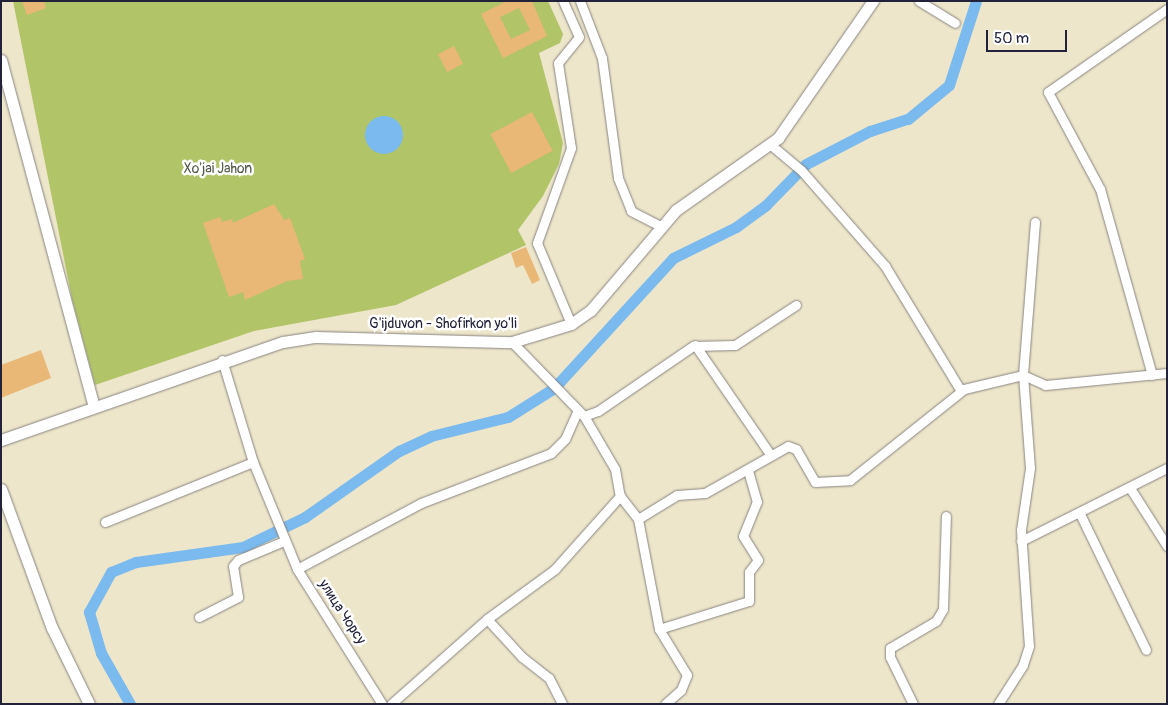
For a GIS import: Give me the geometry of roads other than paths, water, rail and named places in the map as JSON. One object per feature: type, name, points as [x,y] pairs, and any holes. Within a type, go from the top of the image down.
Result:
[{"type":"main road","name":"G'ijduvon - Shofirkon yo'li","points":[[1,440],[222,360],[266,346],[316,338],[512,342],[572,324],[591,310],[660,226],[692,196],[771,146],[873,1]]},
{"type":"main road","points":[[1,60],[94,406]]},
{"type":"main road","points":[[1,489],[52,628],[89,704]]},
{"type":"street","points":[[563,1],[578,37],[558,63],[571,148],[537,243],[572,324]]},
{"type":"street","points":[[580,1],[602,58],[618,178],[631,211],[660,226]]},
{"type":"street","points":[[919,1],[955,23]]},
{"type":"street","points":[[1152,374],[1100,190],[1048,92],[1167,8]]},
{"type":"street","points":[[771,146],[799,168],[885,266],[961,391]]},
{"type":"street","points":[[998,704],[1023,665],[1029,646],[1022,542],[1030,468],[1023,375],[1035,222]]},
{"type":"street","points":[[581,413],[598,411],[695,345],[721,348],[735,344],[796,305]]},
{"type":"street","points":[[512,342],[581,413],[615,469],[620,496],[638,519],[659,629],[687,675],[681,690],[665,704]]},
{"type":"street","points":[[695,345],[770,454]]},
{"type":"street","name":"улица Чорсу","points":[[222,360],[253,462],[297,569],[382,704]]},
{"type":"street","points":[[638,519],[677,495],[705,493],[748,470],[770,454],[788,446],[796,449],[815,482],[850,480],[961,391],[1023,375],[1045,384],[1167,373]]},
{"type":"street","points":[[297,569],[421,502],[551,453],[565,440],[581,413]]},
{"type":"street","points":[[105,522],[253,462]]},
{"type":"street","points":[[1022,542],[1167,468]]},
{"type":"street","points":[[659,629],[737,608],[749,601],[749,572],[758,560],[743,536],[757,502],[748,470]]},
{"type":"street","points":[[1130,488],[1167,546]]},
{"type":"street","points":[[391,704],[487,619],[555,569],[620,496]]},
{"type":"street","points":[[1080,514],[1146,650]]},
{"type":"street","points":[[913,704],[890,657],[890,648],[936,621],[944,608],[946,516]]},
{"type":"street","points":[[199,617],[238,597],[240,590],[233,566],[238,560],[283,538]]},
{"type":"street","points":[[487,619],[522,657],[549,678],[562,704]]},
{"type":"water","points":[[384,116],[391,117],[397,122],[402,128],[402,142],[397,148],[391,153],[384,154],[377,153],[371,148],[366,142],[365,135],[366,128],[371,122],[377,117]]},
{"type":"waterway","points":[[130,704],[101,653],[89,612],[111,572],[136,562],[243,547],[305,517],[399,451],[431,436],[508,417],[554,388],[673,258],[736,227],[766,205],[806,164],[870,131],[908,119],[949,85],[976,1]]},
{"type":"park label","name":"Xo'jai Jahon","points":[[218,169]]}]
